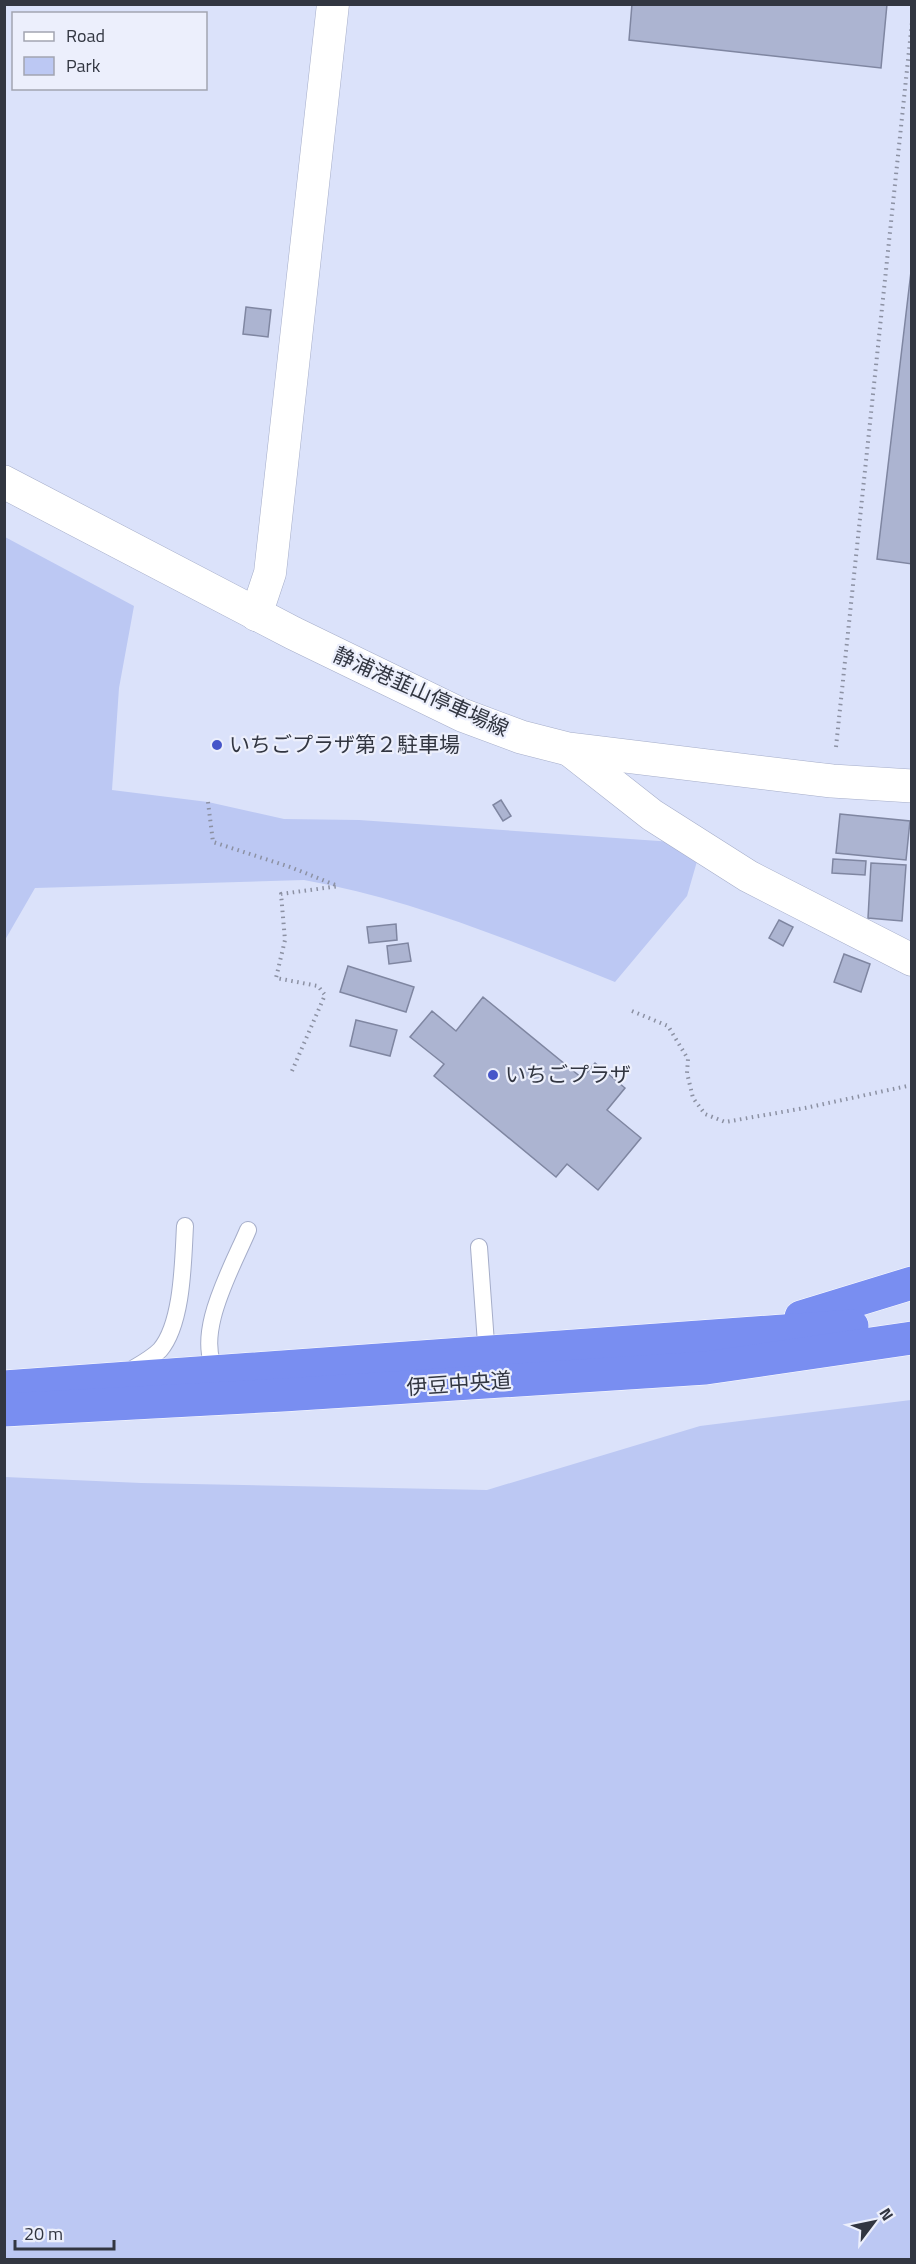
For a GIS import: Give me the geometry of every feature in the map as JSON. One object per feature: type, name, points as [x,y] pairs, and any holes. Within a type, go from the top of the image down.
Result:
[{"type":"highway","points":[[745,1334],[912,1283]]},
{"type":"highway","name":"伊豆中央道","points":[[4,1410],[449,1384],[486,1367],[745,1334],[912,1320]]},
{"type":"highway","name":"伊豆中央道","points":[[4,1388],[216,1372],[486,1367],[706,1368],[912,1338]]},
{"type":"highway","points":[[706,1368],[912,1347]]},
{"type":"main road","name":"静浦港韮山停車場線","points":[[4,482],[256,615],[462,715],[521,737],[567,749],[832,781],[912,786]]},
{"type":"street","points":[[256,615],[270,573],[333,4]]},
{"type":"street","points":[[567,749],[652,815],[748,876],[912,960]]},
{"type":"lane","points":[[115,1379],[142,1364],[160,1349],[174,1321],[181,1289],[185,1226]]},
{"type":"lane","points":[[248,1230],[223,1285],[211,1320],[210,1358],[216,1372],[227,1384],[434,1372],[449,1384]]},
{"type":"lane","points":[[479,1247],[486,1367]]},
{"type":"path","points":[[832,781],[912,22]]},
{"type":"path","points":[[208,802],[213,842],[339,886],[281,894],[285,939],[276,978],[318,986],[325,995],[292,1071]]},
{"type":"path","points":[[632,1011],[668,1026],[688,1059],[687,1073],[693,1098],[705,1114],[725,1122],[805,1108],[912,1084]]},
{"type":"green space","points":[[5,537],[134,606],[119,688],[112,790],[208,802],[284,819],[359,820],[702,844],[687,896],[615,982],[423,910],[384,898],[304,880],[35,888],[5,940]]},
{"type":"green space","points":[[911,1400],[911,2259],[5,2259],[5,1477],[141,1483],[487,1490],[700,1426]]},
{"type":"building","points":[[632,4],[887,4],[881,68],[629,40]]},
{"type":"building","points":[[912,263],[912,564],[877,559]]},
{"type":"building","points":[[246,307],[271,310],[268,337],[243,334]]},
{"type":"building","points":[[501,800],[511,816],[503,821],[493,805]]},
{"type":"building","points":[[840,814],[910,821],[906,860],[836,853]]},
{"type":"building","points":[[833,859],[866,861],[865,875],[832,873]]},
{"type":"building","points":[[871,863],[906,865],[902,921],[868,918]]},
{"type":"building","points":[[779,920],[793,927],[783,946],[769,938]]},
{"type":"building","points":[[396,924],[397,940],[369,943],[367,927]]},
{"type":"building","points":[[408,943],[411,961],[389,964],[387,946]]},
{"type":"building","points":[[844,954],[870,964],[861,992],[834,982]]},
{"type":"building","points":[[348,966],[414,987],[406,1012],[340,992]]},
{"type":"building","points":[[483,997],[582,1078],[595,1063],[625,1088],[607,1110],[641,1138],[598,1190],[567,1164],[556,1177],[434,1076],[444,1064],[410,1037],[432,1011],[456,1031]]},
{"type":"building","points":[[356,1020],[397,1030],[390,1056],[350,1046]]},
{"type":"place","name":"いちごプラザ第２駐車場","points":[[217,745]]},
{"type":"place","name":"いちごプラザ","points":[[493,1075]]}]
